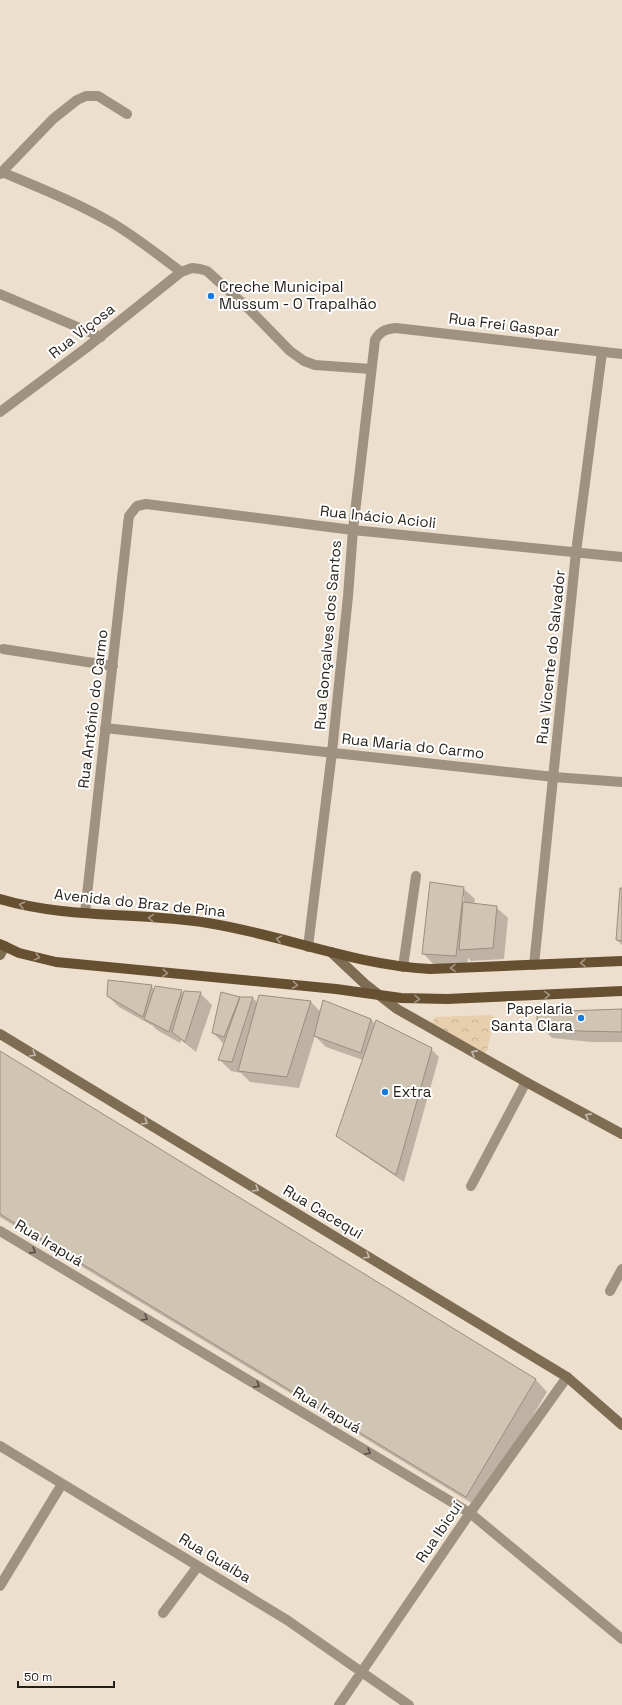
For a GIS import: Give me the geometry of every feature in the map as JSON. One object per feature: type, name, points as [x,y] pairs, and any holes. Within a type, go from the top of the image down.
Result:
[{"type":"main road","name":"Avenida do Braz de Pina","points":[[0,899],[38,908],[206,923],[235,928],[331,952],[379,995],[403,1013],[622,1134]]},
{"type":"main road","name":"Avenida do Braz de Pina","points":[[2,949],[56,962],[329,988],[379,995]]},
{"type":"main road","points":[[331,952],[404,967],[430,969],[622,962]]},
{"type":"main road","points":[[379,995],[401,998],[447,999],[622,991]]},
{"type":"main road","name":"Rua Cacequi","points":[[0,1034],[567,1377],[622,1425]]},
{"type":"street","points":[[127,114],[98,96],[86,96],[77,100],[53,119],[1,173],[80,206],[114,224],[135,237],[181,272],[192,268],[200,269],[211,274],[250,310],[290,352],[304,361],[315,365],[371,369]]},
{"type":"street","name":"Rua Viçosa","points":[[0,412],[101,337],[181,272]]},
{"type":"street","points":[[0,294],[101,337]]},
{"type":"street","name":"Rua Frei Gaspar","points":[[384,331],[396,328],[622,354]]},
{"type":"street","name":"Rua Gonçalves dos Santos","points":[[308,947],[332,752],[348,596],[353,530],[371,369],[375,340],[378,334],[384,331]]},
{"type":"street","name":"Rua Vicente do Salvador","points":[[534,965],[576,552],[602,352]]},
{"type":"street","name":"Rua Inácio Acioli","points":[[133,510],[137,506],[146,504],[353,530],[622,557]]},
{"type":"street","name":"Rua Antônio do Carmo","points":[[85,913],[129,516],[133,510]]},
{"type":"street","points":[[3,649],[113,666]]},
{"type":"street","name":"Rua Maria do Carmo","points":[[105,728],[622,782]]},
{"type":"street","points":[[404,967],[416,876]]},
{"type":"street","points":[[471,1186],[526,1082]]},
{"type":"street","name":"Rua Irapuá","points":[[0,1231],[470,1513],[622,1638]]},
{"type":"street","points":[[610,1291],[622,1269]]},
{"type":"street","name":"Rua Ibicuí","points":[[339,1705],[470,1513],[567,1377]]},
{"type":"street","name":"Rua Guaíba","points":[[0,1446],[287,1620],[409,1705]]},
{"type":"street","points":[[0,1586],[62,1484]]},
{"type":"street","points":[[163,1613],[198,1566]]},
{"type":"green space","points":[[491,1015],[497,1018],[485,1053],[432,1024],[435,1017]]},
{"type":"building","points":[[430,882],[464,887],[456,956],[422,954]]},
{"type":"building","points":[[620,888],[622,888],[622,941],[616,940]]},
{"type":"building","points":[[463,902],[497,906],[493,948],[459,950]]},
{"type":"building","points":[[108,980],[152,985],[143,1017],[107,996]]},
{"type":"building","points":[[155,986],[182,990],[169,1032],[144,1019]]},
{"type":"building","points":[[184,991],[201,992],[185,1042],[172,1032]]},
{"type":"building","points":[[221,992],[240,997],[224,1037],[212,1033]]},
{"type":"building","points":[[259,995],[311,1001],[287,1077],[238,1071]]},
{"type":"building","points":[[240,997],[253,997],[232,1062],[218,1060]]},
{"type":"building","points":[[323,1000],[371,1019],[361,1053],[314,1036]]},
{"type":"building","points":[[622,1009],[622,1032],[579,1031],[540,1027],[537,1021],[537,1012]]},
{"type":"building","name":"Extra","points":[[376,1020],[432,1048],[396,1175],[336,1136]]},
{"type":"building","points":[[0,1051],[536,1379],[466,1497],[0,1214]]},
{"type":"place","name":"Creche Municipal Mussum - O Trapalhão","points":[[211,296]]},
{"type":"place","name":"Papelaria Santa Clara","points":[[581,1018]]},
{"type":"place","name":"Extra","points":[[385,1092]]}]
